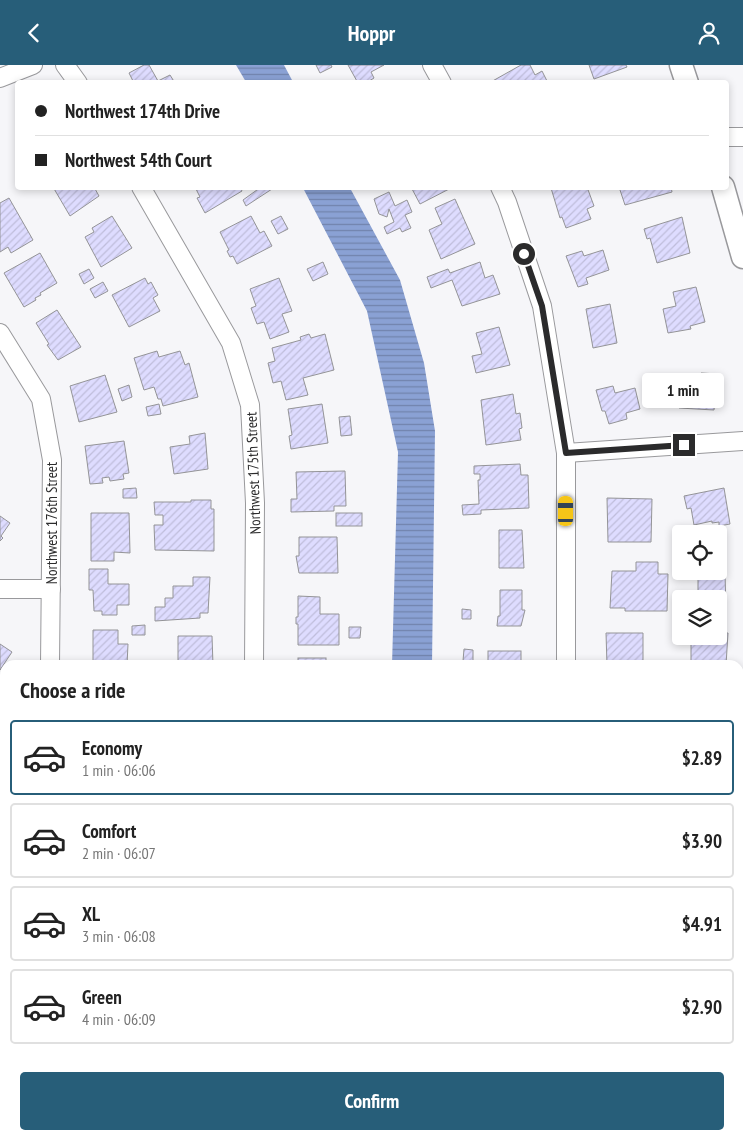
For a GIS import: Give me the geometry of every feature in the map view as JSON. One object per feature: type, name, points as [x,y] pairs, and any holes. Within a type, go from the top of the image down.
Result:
[{"type":"street","points":[[0,77],[33,65]]},
{"type":"street","points":[[65,65],[76,80]]},
{"type":"street","points":[[432,65],[440,80]]},
{"type":"street","points":[[681,65],[686,80]]},
{"type":"street","points":[[729,137],[743,137]]},
{"type":"street","name":"Northwest 175th Street","points":[[143,190],[231,343],[250,405],[256,503],[254,660]]},
{"type":"street","points":[[501,190],[542,306],[566,453],[566,660]]},
{"type":"street","points":[[724,190],[743,257]]},
{"type":"street","name":"Northwest 176th Street","points":[[0,333],[41,399],[52,461],[50,660]]},
{"type":"street","points":[[566,453],[743,441]]},
{"type":"street","points":[[0,589],[52,589]]},
{"type":"water","points":[[236,65],[284,65],[292,80],[245,80]]},
{"type":"water","points":[[304,190],[351,190],[400,280],[424,363],[435,431],[432,660],[392,660],[398,452],[367,311]]},
{"type":"building","points":[[144,65],[149,65],[157,80],[132,80],[129,73]]},
{"type":"building","points":[[316,65],[331,65],[332,67],[320,73]]},
{"type":"building","points":[[348,65],[384,65],[371,72],[374,78],[371,80],[356,80]]},
{"type":"building","points":[[521,65],[530,65],[535,75],[542,71],[546,80],[494,80]]},
{"type":"building","points":[[589,65],[626,65],[627,67],[594,79]]},
{"type":"building","points":[[170,75],[173,80],[160,80]]},
{"type":"building","points":[[55,190],[96,190],[99,196],[70,216]]},
{"type":"building","points":[[196,190],[242,191],[205,213],[197,198],[200,197]]},
{"type":"building","points":[[257,190],[270,190],[246,206],[243,200]]},
{"type":"building","points":[[413,190],[447,190],[420,204]]},
{"type":"building","points":[[552,190],[588,190],[594,206],[587,209],[591,219],[566,228],[562,217],[560,218]]},
{"type":"building","points":[[620,190],[672,190],[672,192],[625,205]]},
{"type":"building","points":[[389,192],[395,206],[407,200],[412,212],[405,215],[411,228],[402,232],[400,228],[387,234],[384,227],[394,222],[389,209],[387,217],[379,214],[374,199]]},
{"type":"building","points":[[9,198],[33,240],[11,253],[8,247],[0,252],[0,203]]},
{"type":"building","points":[[455,199],[475,244],[441,259],[429,230],[442,224],[435,208]]},
{"type":"building","points":[[112,216],[132,248],[101,267],[85,237],[94,232],[92,228]]},
{"type":"building","points":[[251,216],[260,233],[264,231],[272,246],[237,264],[233,256],[230,257],[227,251],[229,250],[220,232]]},
{"type":"building","points":[[281,216],[288,229],[278,234],[271,221]]},
{"type":"building","points":[[682,217],[690,253],[657,263],[650,238],[647,239],[644,229]]},
{"type":"building","points":[[603,250],[609,270],[586,278],[588,284],[578,287],[566,256],[582,251],[584,256]]},
{"type":"building","points":[[40,253],[57,283],[40,293],[41,295],[35,298],[36,300],[24,307],[4,273]]},
{"type":"building","points":[[323,262],[328,274],[313,281],[307,269]]},
{"type":"building","points":[[480,262],[485,278],[493,275],[500,294],[462,306],[452,280],[431,288],[427,277],[448,269],[450,273]]},
{"type":"building","points":[[89,269],[94,278],[84,284],[79,274]]},
{"type":"building","points":[[145,278],[148,284],[151,282],[158,295],[153,298],[160,311],[129,327],[112,295]]},
{"type":"building","points":[[279,278],[292,311],[282,314],[289,332],[270,339],[264,322],[257,324],[251,308],[256,306],[250,289]]},
{"type":"building","points":[[103,282],[108,291],[95,298],[90,289]]},
{"type":"building","points":[[696,287],[705,322],[690,326],[691,329],[668,333],[663,309],[676,306],[673,292]]},
{"type":"building","points":[[610,304],[617,343],[593,348],[586,309]]},
{"type":"building","points":[[57,310],[81,347],[58,360],[47,345],[49,344],[36,323]]},
{"type":"building","points":[[499,327],[510,365],[476,373],[472,356],[482,354],[476,333]]},
{"type":"building","points":[[309,334],[311,338],[325,334],[334,370],[303,378],[308,395],[286,400],[281,381],[273,383],[268,363],[275,361],[272,348],[301,340],[300,337]]},
{"type":"building","points":[[157,351],[159,357],[180,351],[185,365],[189,363],[198,397],[163,406],[161,399],[158,399],[154,387],[144,390],[134,358]]},
{"type":"building","points":[[701,373],[718,374],[714,410],[679,408],[681,380],[701,381]]},
{"type":"building","points":[[105,375],[117,412],[79,422],[70,386]]},
{"type":"building","points":[[129,385],[132,397],[122,401],[118,389]]},
{"type":"building","points":[[613,386],[615,393],[635,388],[640,409],[626,413],[627,419],[609,424],[605,411],[602,411],[596,390]]},
{"type":"building","points":[[513,394],[516,414],[520,413],[522,428],[519,429],[521,440],[486,445],[481,400]]},
{"type":"building","points":[[159,404],[161,414],[148,416],[146,407]]},
{"type":"building","points":[[322,404],[328,443],[291,449],[289,436],[292,435],[288,409]]},
{"type":"building","points":[[350,416],[352,435],[341,436],[339,417]]},
{"type":"building","points":[[205,433],[208,469],[174,474],[170,447],[190,444],[189,436]]},
{"type":"building","points":[[124,441],[129,473],[123,474],[124,479],[110,481],[109,477],[102,478],[103,483],[90,484],[85,446]]},
{"type":"building","points":[[520,464],[521,475],[528,475],[529,508],[481,510],[481,514],[463,515],[462,505],[479,504],[478,480],[480,480],[480,474],[474,474],[474,466]]},
{"type":"building","points":[[345,471],[346,506],[334,506],[334,511],[291,512],[291,499],[297,499],[296,472]]},
{"type":"building","points":[[136,488],[137,498],[123,498],[123,489]]},
{"type":"building","points":[[724,488],[730,524],[719,525],[719,522],[712,523],[712,521],[694,525],[691,508],[687,509],[684,496]]},
{"type":"building","points":[[607,498],[652,499],[651,542],[608,542]]},
{"type":"building","points":[[191,500],[211,500],[211,509],[214,509],[214,551],[155,550],[154,525],[163,525],[163,515],[155,515],[154,502],[191,502]]},
{"type":"building","points":[[91,513],[129,513],[130,553],[114,552],[114,561],[91,561]]},
{"type":"building","points":[[336,513],[362,513],[362,526],[336,526]]},
{"type":"building","points":[[0,516],[10,523],[1,536],[3,538],[0,541]]},
{"type":"building","points":[[499,530],[522,530],[524,568],[499,568]]},
{"type":"building","points":[[299,537],[337,537],[338,573],[299,573],[296,556],[299,556]]},
{"type":"building","points":[[636,562],[658,562],[658,574],[668,574],[667,611],[625,611],[625,608],[610,608],[612,571],[636,571]]},
{"type":"building","points":[[89,569],[108,569],[108,584],[129,584],[129,605],[117,605],[117,615],[102,615],[102,611],[94,611],[93,590],[89,590]]},
{"type":"building","points":[[193,577],[210,577],[208,613],[200,613],[200,618],[155,621],[155,607],[165,607],[165,598],[173,598],[173,586],[193,586]]},
{"type":"building","points":[[698,580],[725,580],[725,590],[698,590]]},
{"type":"building","points":[[500,590],[522,590],[522,610],[525,610],[521,626],[497,626],[498,616],[500,616]]},
{"type":"building","points":[[298,596],[320,597],[320,614],[339,614],[339,645],[298,645],[296,617],[298,617]]},
{"type":"building","points":[[462,609],[471,610],[471,619],[462,619]]},
{"type":"building","points":[[145,625],[145,635],[132,635],[132,626]]},
{"type":"building","points":[[349,627],[361,627],[360,638],[349,638]]},
{"type":"building","points":[[93,630],[118,630],[118,644],[128,644],[127,660],[93,660]]},
{"type":"building","points":[[606,633],[643,633],[643,660],[607,660]]},
{"type":"building","points":[[728,633],[726,660],[691,660],[691,645],[727,645]]},
{"type":"building","points":[[178,636],[212,636],[213,660],[178,660]]},
{"type":"building","points":[[0,644],[12,652],[7,660],[0,660]]},
{"type":"building","points":[[464,649],[473,650],[473,660],[463,660]]},
{"type":"building","points":[[488,651],[521,651],[521,660],[488,660]]},
{"type":"building","points":[[298,658],[326,658],[326,660],[298,660]]},
{"type":"route","points":[[524,254],[542,306],[566,453],[684,445]]}]
